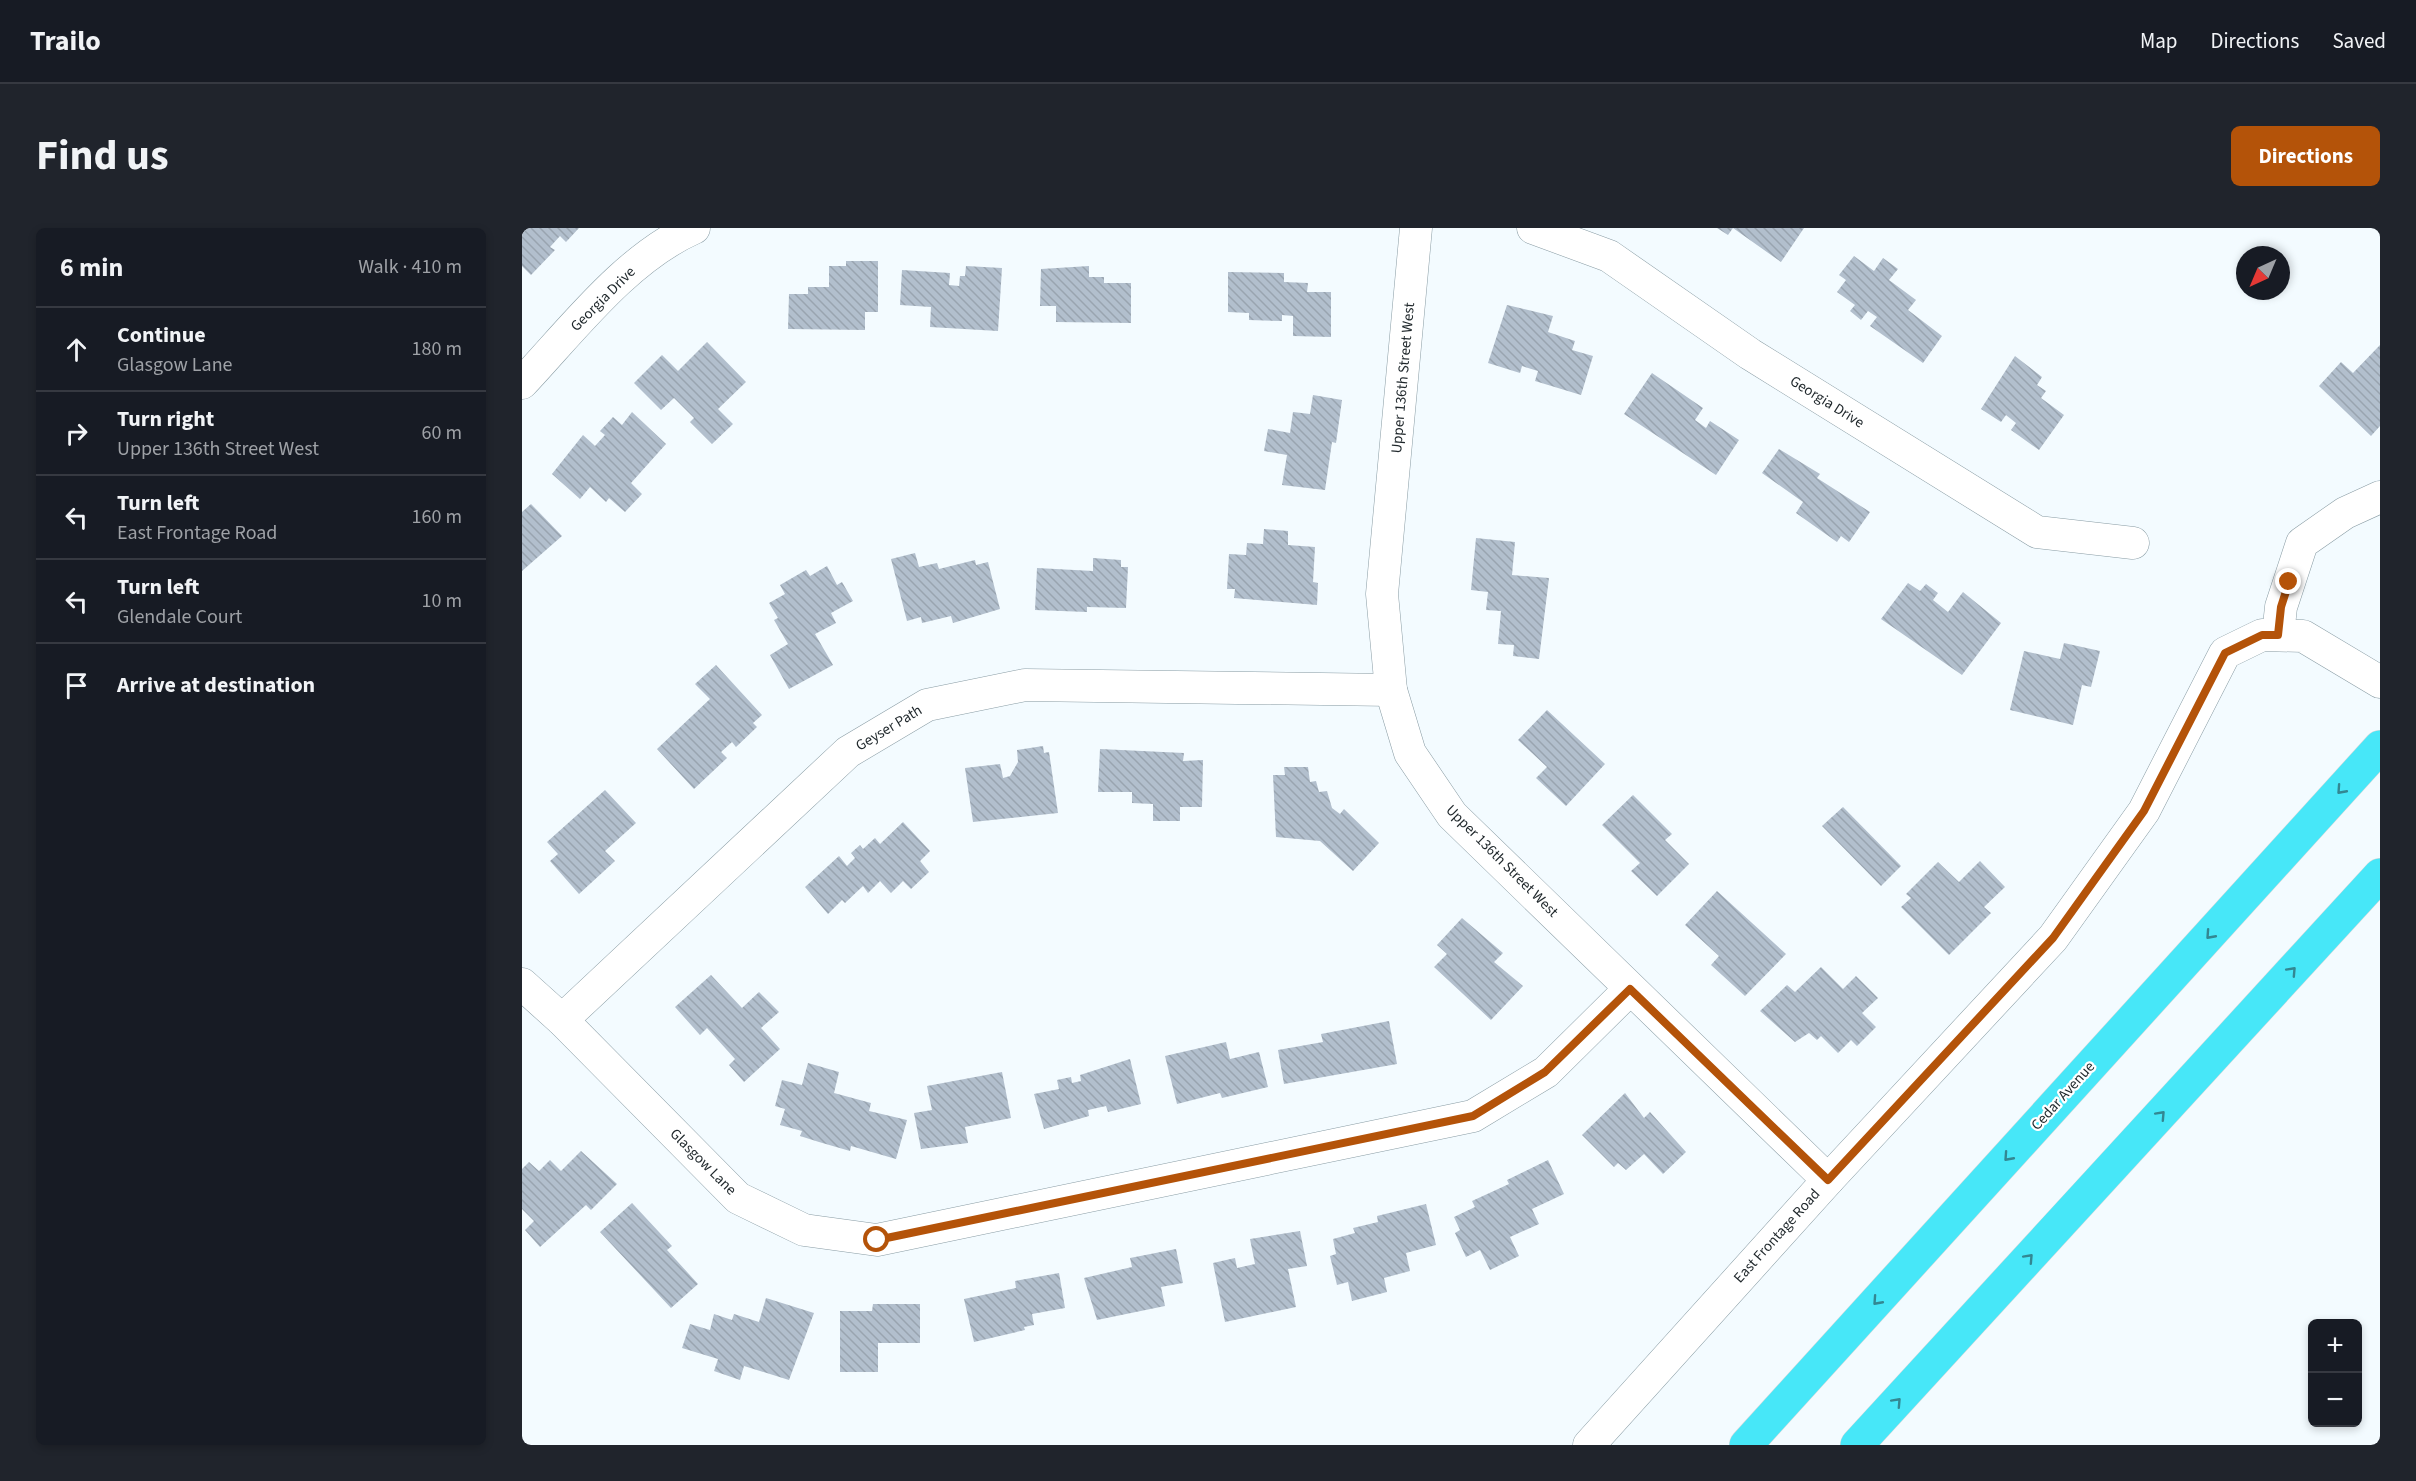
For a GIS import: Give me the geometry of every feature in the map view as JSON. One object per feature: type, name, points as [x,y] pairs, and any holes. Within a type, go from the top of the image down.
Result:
[{"type":"highway","name":"Cedar Avenue","points":[[1746,1445],[2380,747]]},
{"type":"highway","points":[[1857,1445],[2380,875]]},
{"type":"street","name":"Georgia Drive","points":[[522,383],[619,280],[673,237],[694,228]]},
{"type":"street","name":"Upper 136th Street West","points":[[1416,228],[1382,594],[1391,690],[1410,753],[1452,814],[1828,1180]]},
{"type":"street","name":"Georgia Drive","points":[[1533,228],[1609,256],[1750,354],[2037,532],[2133,543]]},
{"type":"street","points":[[2380,497],[2345,513],[2302,543],[2281,607],[2291,636],[2380,682]]},
{"type":"street","name":"East Frontage Road","points":[[1589,1445],[1828,1180],[2053,938],[2144,811],[2225,653],[2262,635],[2291,636]]},
{"type":"street","name":"Geyser Path","points":[[562,1020],[848,752],[927,705],[1024,685],[1391,690]]},
{"type":"street","name":"Glasgow Lane","points":[[522,984],[562,1020],[738,1198],[804,1230],[877,1240],[1473,1116],[1545,1072],[1630,989]]},
{"type":"building","points":[[522,228],[579,228],[566,242],[560,236],[550,247],[555,250],[531,275],[522,266]]},
{"type":"building","points":[[1717,228],[1733,228],[1728,235]]},
{"type":"building","points":[[1733,228],[1804,228],[1781,262]]},
{"type":"building","points":[[1854,256],[1874,271],[1883,258],[1898,269],[1889,280],[1916,300],[1908,310],[1942,336],[1923,363],[1870,326],[1877,317],[1868,311],[1861,320],[1850,311],[1855,305],[1837,292],[1846,280],[1839,275]]},
{"type":"building","points":[[846,261],[878,261],[878,312],[865,312],[865,330],[788,329],[789,294],[808,294],[808,287],[829,287],[829,266],[846,266]]},
{"type":"building","points":[[966,266],[1002,268],[998,331],[930,327],[931,307],[900,305],[902,270],[950,273],[949,285],[959,286],[960,276],[965,276]]},
{"type":"building","points":[[1089,266],[1089,277],[1104,277],[1104,283],[1131,283],[1131,323],[1056,322],[1056,306],[1040,306],[1041,269]]},
{"type":"building","points":[[1228,272],[1284,273],[1284,282],[1308,283],[1307,292],[1331,292],[1331,337],[1293,336],[1293,316],[1282,315],[1282,321],[1249,320],[1249,313],[1228,312]]},
{"type":"building","points":[[1507,305],[1553,316],[1548,332],[1575,341],[1572,350],[1593,356],[1581,395],[1535,381],[1538,371],[1522,366],[1520,373],[1488,363]]},
{"type":"building","points":[[707,342],[746,382],[718,409],[733,424],[712,444],[690,422],[694,418],[674,398],[661,410],[634,383],[662,355],[678,371]]},
{"type":"building","points":[[2380,345],[2380,426],[2371,436],[2319,386],[2341,362],[2353,373]]},
{"type":"building","points":[[2015,356],[2042,377],[2037,385],[2046,391],[2041,398],[2064,415],[2039,450],[2011,430],[2016,423],[2006,415],[2001,422],[1981,409]]},
{"type":"building","points":[[1652,373],[1703,408],[1695,420],[1706,428],[1710,421],[1739,440],[1716,475],[1624,414]]},
{"type":"building","points":[[1313,395],[1342,400],[1336,443],[1332,442],[1325,490],[1282,485],[1287,455],[1264,451],[1268,429],[1290,433],[1293,412],[1310,414]]},
{"type":"building","points":[[632,412],[666,444],[631,483],[642,494],[625,512],[609,498],[606,502],[590,487],[580,499],[552,474],[583,435],[595,446],[605,435],[600,431],[613,417],[622,425]]},
{"type":"building","points":[[1779,449],[1820,474],[1817,478],[1870,512],[1849,542],[1841,536],[1837,542],[1796,513],[1803,502],[1762,473]]},
{"type":"building","points":[[531,504],[562,536],[522,571],[522,512]]},
{"type":"building","points":[[1264,529],[1288,531],[1288,545],[1315,547],[1313,582],[1318,583],[1317,605],[1234,598],[1235,589],[1227,589],[1229,554],[1246,555],[1247,543],[1263,544]]},
{"type":"building","points":[[1476,538],[1515,542],[1512,575],[1549,578],[1539,659],[1513,656],[1514,645],[1498,644],[1501,611],[1486,610],[1488,592],[1471,590]]},
{"type":"building","points":[[915,553],[919,567],[937,563],[939,569],[975,560],[976,565],[988,562],[1000,609],[953,623],[951,616],[922,623],[921,617],[907,621],[891,559]]},
{"type":"building","points":[[1093,558],[1121,560],[1121,567],[1128,567],[1126,608],[1087,607],[1087,612],[1035,610],[1037,568],[1093,571]]},
{"type":"building","points":[[827,566],[837,585],[842,582],[853,601],[831,613],[836,623],[815,634],[833,665],[789,689],[770,655],[788,644],[774,620],[778,618],[769,603],[785,594],[780,585],[806,570],[810,576]]},
{"type":"building","points":[[1908,583],[1920,591],[1926,584],[1938,593],[1933,600],[1948,612],[1963,592],[2001,623],[1962,675],[1881,619]]},
{"type":"building","points":[[2064,643],[2100,651],[2091,687],[2082,685],[2073,725],[2010,710],[2024,651],[2060,659]]},
{"type":"building","points":[[716,665],[762,715],[753,723],[757,727],[736,747],[732,742],[721,752],[727,758],[694,789],[657,749],[710,699],[695,684]]},
{"type":"building","points":[[1547,710],[1605,764],[1566,806],[1536,778],[1547,767],[1518,740]]},
{"type":"building","points":[[1043,746],[1044,753],[1049,752],[1058,813],[973,822],[965,768],[1000,764],[1003,778],[1010,776],[1018,762],[1017,750]]},
{"type":"building","points":[[1100,749],[1184,753],[1183,761],[1203,760],[1202,807],[1180,807],[1180,821],[1153,821],[1153,804],[1132,803],[1132,792],[1098,792]]},
{"type":"building","points":[[1284,767],[1308,767],[1310,782],[1316,781],[1319,792],[1327,791],[1332,808],[1340,814],[1344,809],[1379,843],[1353,871],[1320,841],[1276,837],[1273,775],[1285,775]]},
{"type":"building","points":[[605,790],[636,823],[605,851],[615,861],[579,894],[550,861],[558,854],[547,842]]},
{"type":"building","points":[[1633,795],[1672,834],[1665,840],[1689,864],[1657,896],[1631,871],[1640,863],[1602,825]]},
{"type":"building","points":[[1843,807],[1901,866],[1881,886],[1822,826]]},
{"type":"building","points":[[903,822],[930,851],[920,861],[929,872],[911,889],[903,881],[891,893],[880,881],[868,893],[863,886],[845,903],[842,900],[828,914],[805,887],[839,856],[847,866],[855,858],[851,853],[860,845],[863,849],[875,838],[880,844]]},
{"type":"building","points":[[1980,861],[2005,887],[1984,907],[1991,913],[1949,955],[1901,907],[1911,898],[1906,894],[1938,862],[1959,882]]},
{"type":"building","points":[[1717,891],[1786,954],[1745,996],[1711,965],[1719,956],[1685,925]]},
{"type":"building","points":[[1462,918],[1503,953],[1494,962],[1523,986],[1491,1020],[1434,967],[1447,954],[1437,945]]},
{"type":"building","points":[[1821,967],[1843,989],[1856,976],[1878,998],[1862,1013],[1876,1027],[1857,1046],[1851,1040],[1838,1053],[1821,1036],[1817,1040],[1809,1033],[1795,1042],[1760,1011],[1787,985],[1795,992]]},
{"type":"building","points":[[711,975],[742,1008],[759,992],[779,1012],[761,1028],[780,1049],[744,1082],[729,1065],[735,1059],[707,1028],[700,1035],[675,1007]]},
{"type":"building","points":[[1389,1021],[1397,1064],[1284,1084],[1278,1050],[1323,1042],[1321,1034]]},
{"type":"building","points":[[1226,1042],[1230,1059],[1259,1052],[1268,1087],[1222,1098],[1220,1093],[1177,1104],[1165,1056]]},
{"type":"building","points":[[1130,1059],[1141,1104],[1108,1112],[1106,1106],[1088,1110],[1089,1116],[1044,1129],[1034,1094],[1059,1089],[1057,1080],[1071,1077],[1072,1083],[1081,1081],[1080,1075]]},
{"type":"building","points":[[808,1063],[839,1072],[834,1093],[871,1103],[869,1111],[907,1120],[896,1159],[851,1146],[850,1151],[819,1142],[800,1136],[802,1131],[780,1125],[785,1109],[775,1106],[782,1080],[802,1085]]},
{"type":"building","points":[[1002,1072],[1011,1118],[965,1127],[968,1143],[921,1149],[914,1113],[932,1110],[927,1086]]},
{"type":"building","points":[[1625,1093],[1644,1118],[1650,1112],[1686,1152],[1663,1174],[1644,1154],[1626,1170],[1618,1163],[1614,1167],[1582,1135]]},
{"type":"building","points":[[581,1151],[617,1184],[591,1210],[586,1205],[540,1247],[525,1230],[534,1221],[522,1209],[522,1169],[529,1162],[539,1171],[550,1160],[561,1171]]},
{"type":"building","points":[[1548,1160],[1564,1194],[1532,1209],[1539,1224],[1510,1237],[1519,1256],[1490,1270],[1480,1250],[1466,1257],[1455,1233],[1460,1230],[1454,1217],[1475,1207],[1472,1201],[1509,1184],[1507,1180]]},
{"type":"building","points":[[632,1203],[672,1246],[667,1250],[698,1284],[671,1308],[600,1232]]},
{"type":"building","points":[[1426,1204],[1436,1245],[1406,1253],[1410,1271],[1384,1278],[1387,1292],[1352,1301],[1348,1282],[1337,1285],[1330,1256],[1336,1254],[1333,1239],[1355,1233],[1353,1228],[1378,1222],[1377,1216]]},
{"type":"building","points":[[1300,1231],[1307,1266],[1288,1269],[1296,1307],[1225,1322],[1213,1263],[1235,1258],[1237,1268],[1255,1264],[1250,1239]]},
{"type":"building","points":[[1176,1249],[1183,1283],[1161,1287],[1165,1306],[1097,1320],[1084,1278],[1132,1267],[1130,1258]]},
{"type":"building","points":[[1059,1273],[1065,1308],[1032,1314],[1034,1325],[1024,1327],[1025,1330],[974,1342],[964,1299],[1016,1288],[1015,1281]]},
{"type":"building","points":[[766,1298],[814,1313],[789,1380],[744,1366],[740,1380],[714,1371],[718,1359],[682,1348],[690,1324],[710,1330],[714,1314],[732,1320],[734,1314],[759,1322]]},
{"type":"building","points":[[873,1304],[920,1304],[920,1343],[878,1343],[878,1372],[840,1372],[840,1311],[872,1311]]},
{"type":"route","points":[[877,1240],[1473,1116],[1545,1072],[1630,989],[1828,1180],[2053,938],[2144,811],[2225,653],[2262,635],[2278,635],[2281,607],[2289,582]]}]
